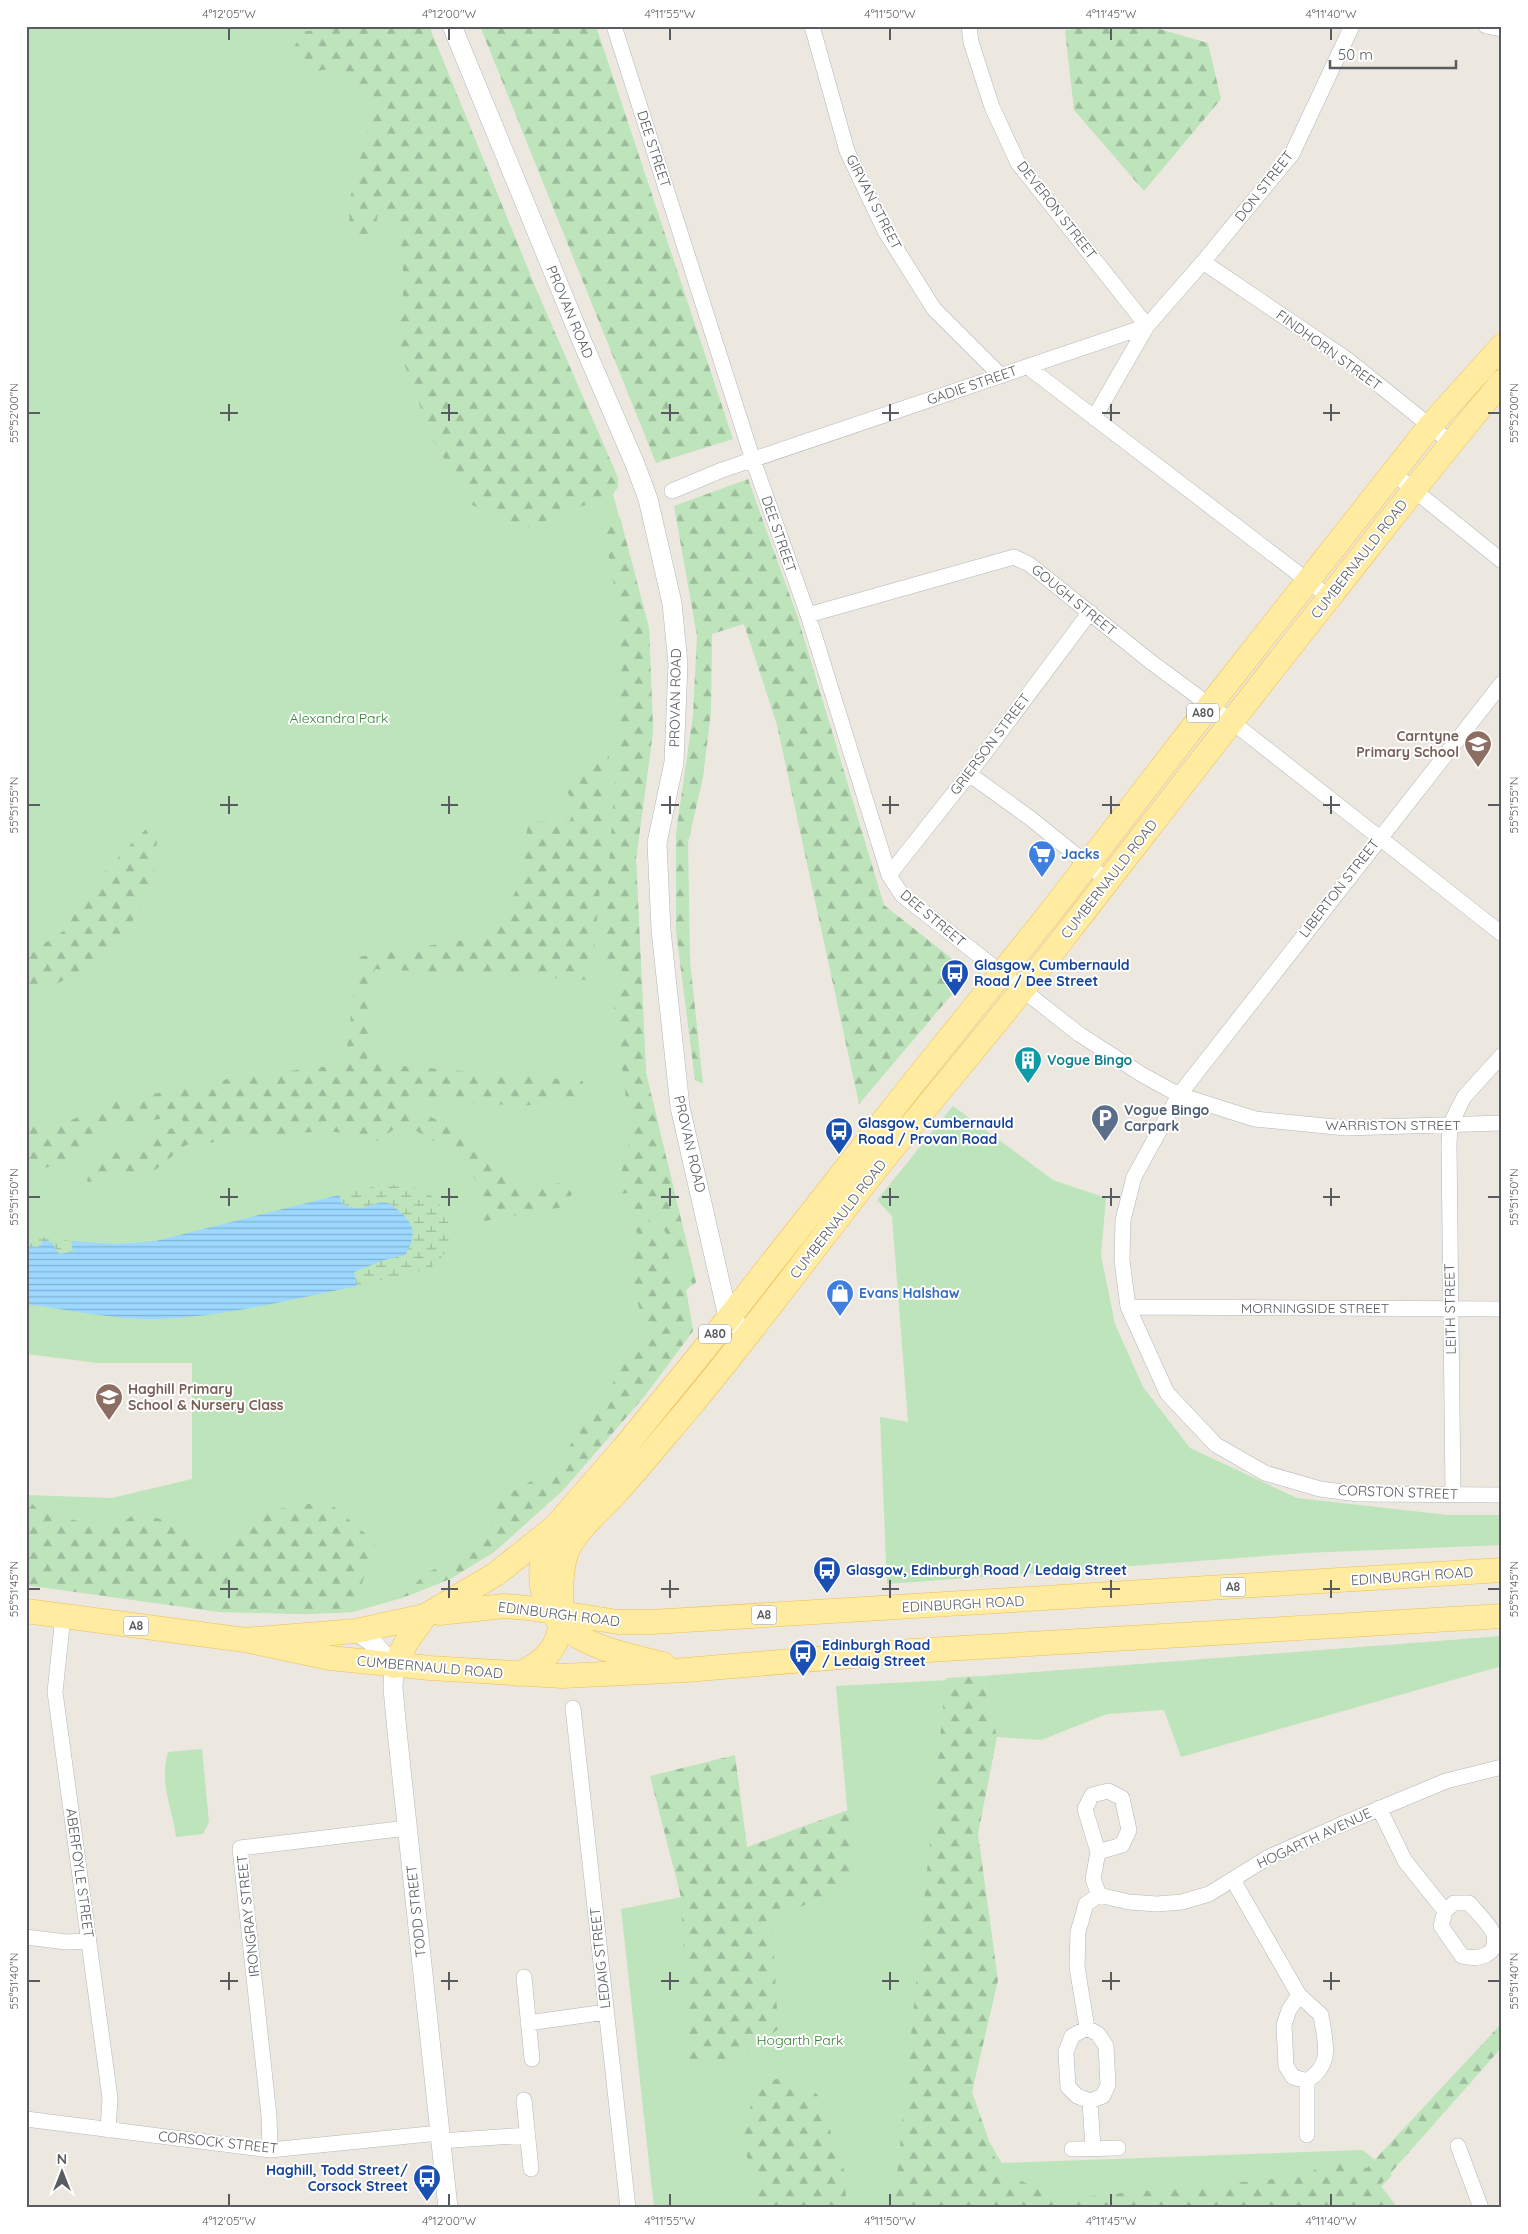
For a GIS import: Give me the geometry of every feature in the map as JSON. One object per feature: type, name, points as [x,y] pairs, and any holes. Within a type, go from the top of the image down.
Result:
[{"type":"main road","name":"CUMBERNAULD ROAD","points":[[555,1527],[623,1449],[1002,974],[1210,705],[1430,426],[1502,346]]},
{"type":"main road","name":"CUMBERNAULD ROAD","points":[[26,1611],[245,1640],[330,1658],[394,1666],[518,1674],[539,1663],[557,1639],[564,1568],[566,1555],[572,1541],[617,1492],[748,1334],[911,1125],[1022,989],[1450,442],[1502,382]]},
{"type":"main road","name":"A80","points":[[425,1616],[496,1574],[555,1527]]},
{"type":"main road","name":"A80","points":[[555,1527],[544,1551],[541,1565],[542,1585],[558,1616]]},
{"type":"main road","name":"EDINBURGH ROAD","points":[[425,1616],[487,1606],[528,1608],[558,1616],[618,1622],[652,1622],[1502,1570]]},
{"type":"main road","points":[[394,1666],[406,1641],[425,1616]]},
{"type":"main road","name":"A8","points":[[245,1640],[356,1631],[425,1616]]},
{"type":"main road","points":[[558,1616],[581,1638],[610,1650],[686,1670]]},
{"type":"main road","name":"A8","points":[[518,1674],[562,1676],[686,1670],[911,1651],[1502,1616]]},
{"type":"street","name":"PROVAN ROAD","points":[[452,26],[581,339],[636,464],[648,500],[672,603],[678,664],[674,762],[657,843],[660,930],[680,1107],[728,1317]]},
{"type":"street","name":"DEE STREET","points":[[614,26],[753,460],[808,615],[888,875],[902,895],[1022,989]]},
{"type":"street","name":"GIRVAN STREET","points":[[812,26],[847,151],[885,231],[934,309],[1001,376]]},
{"type":"street","name":"DEVERON STREET","points":[[968,26],[971,42],[992,107],[1018,163],[1148,326]]},
{"type":"street","name":"DON STREET","points":[[1094,418],[1148,326],[1292,154],[1352,26]]},
{"type":"street","points":[[1486,26],[1502,29]]},
{"type":"street","name":"FINDHORN STREET","points":[[1203,262],[1348,360],[1450,442]]},
{"type":"street","points":[[1028,366],[1148,326]]},
{"type":"street","name":"GADIE STREET","points":[[672,491],[722,470],[1028,366],[1330,597]]},
{"type":"street","points":[[1393,473],[1502,561]]},
{"type":"street","name":"GOUGH STREET","points":[[808,615],[1014,557],[1029,564],[1151,662],[1380,836],[1502,934]]},
{"type":"street","name":"GRIERSON STREET","points":[[888,875],[969,774],[1090,612]]},
{"type":"street","name":"LIBERTON STREET","points":[[1179,1095],[1380,836],[1502,683]]},
{"type":"street","points":[[969,774],[1030,818],[1107,880]]},
{"type":"street","name":"WARRISTON STREET","points":[[1022,989],[1079,1034],[1141,1074],[1179,1095],[1255,1119],[1346,1128],[1502,1123]]},
{"type":"street","points":[[1450,1125],[1464,1098],[1502,1055]]},
{"type":"street","name":"CORSTON STREET","points":[[1179,1095],[1134,1177],[1123,1220],[1122,1260],[1128,1307],[1167,1392],[1216,1445],[1265,1473],[1320,1489],[1358,1494],[1502,1495]]},
{"type":"street","name":"LEITH STREET","points":[[1450,1125],[1453,1494]]},
{"type":"street","name":"MORNINGSIDE STREET","points":[[1128,1307],[1502,1309]]},
{"type":"street","points":[[728,1317],[748,1334]]},
{"type":"street","name":"ABERFOYLE STREET","points":[[63,1616],[56,1692],[110,2098],[108,2130]]},
{"type":"street","points":[[356,1631],[372,1642],[394,1666]]},
{"type":"street","name":"TODD STREET","points":[[394,1666],[393,1688],[448,2208]]},
{"type":"street","name":"LEDAIG STREET","points":[[573,1708],[628,2208]]},
{"type":"street","name":"HOGARTH AVENUE","points":[[1099,1895],[1129,1902],[1157,1904],[1182,1902],[1209,1894],[1267,1858],[1380,1808],[1446,1781],[1502,1767]]},
{"type":"street","points":[[1380,1808],[1405,1861],[1445,1911]]},
{"type":"street","name":"IRONGRAY STREET","points":[[270,2150],[269,2116],[240,1848],[407,1828]]},
{"type":"street","points":[[1086,2028],[1077,1967],[1078,1932],[1086,1904],[1099,1895],[1093,1879],[1098,1852]]},
{"type":"street","points":[[1233,1880],[1299,1995],[1321,2015],[1326,2059],[1318,2074],[1307,2081],[1293,2077],[1286,2066],[1284,2026],[1289,2010],[1299,1995]]},
{"type":"street","points":[[26,1937],[66,1942],[89,1941]]},
{"type":"street","points":[[524,1977],[532,2059]]},
{"type":"street","points":[[528,2023],[606,2012]]},
{"type":"street","points":[[1086,2028],[1098,2034],[1106,2046],[1108,2085],[1103,2096],[1090,2101],[1077,2096],[1068,2087],[1066,2052],[1072,2036],[1086,2028]]},
{"type":"street","points":[[1307,2081],[1307,2135]]},
{"type":"street","points":[[524,2100],[531,2169]]},
{"type":"street","points":[[1090,2101],[1092,2148]]},
{"type":"street","name":"CORSOCK STREET","points":[[26,2119],[270,2150],[440,2137],[528,2135]]},
{"type":"street","points":[[1458,2146],[1481,2208]]},
{"type":"street","points":[[1072,2149],[1118,2148]]},
{"type":"green space","name":"Alexandra Park","points":[[26,26],[429,26],[536,289],[618,478],[618,487],[613,494],[649,628],[653,731],[636,859],[646,1073],[696,1282],[686,1290],[693,1331],[643,1398],[562,1491],[494,1552],[450,1579],[402,1598],[353,1612],[305,1614],[220,1612],[26,1585],[26,1495],[112,1498],[192,1479],[192,1363],[98,1363],[26,1354]]},
{"type":"green space","points":[[335,26],[429,26],[536,289],[618,478],[618,487],[613,494],[527,528],[472,505],[433,440],[397,345],[404,285],[399,216],[379,206],[375,232],[368,247],[355,240],[350,233],[349,207],[353,184],[367,134],[370,115],[369,102],[363,90],[348,78],[328,69],[305,73],[295,45],[305,31],[332,30]]},
{"type":"green space","points":[[480,26],[596,26],[733,439],[656,463]]},
{"type":"green space","points":[[1104,26],[1149,26],[1208,43],[1221,99],[1144,191],[1074,110],[1065,30]]},
{"type":"green space","points":[[748,479],[798,618],[884,905],[970,973],[859,1104],[777,725],[744,624],[712,634],[711,712],[703,777],[688,843],[690,961],[703,1084],[695,1080],[676,931],[676,833],[693,715],[697,636],[674,506]]},
{"type":"green space","points":[[620,517],[649,628],[653,731],[636,859],[646,1073],[696,1282],[693,1285],[648,1199],[638,1192],[618,1194],[617,1190],[631,1134],[614,1009],[622,971],[603,955],[622,676],[616,598],[600,522]]},
{"type":"green space","points":[[609,756],[602,868],[591,980],[375,969],[367,1063],[583,1081],[583,1099],[521,1106],[407,1097],[405,1105],[463,1132],[520,1187],[564,1183],[572,1194],[563,1207],[484,1221],[483,1189],[455,1154],[403,1123],[371,1145],[347,1133],[321,1131],[186,1145],[155,1170],[88,1182],[83,1170],[107,1154],[141,1148],[155,1133],[184,1125],[181,1115],[116,1127],[71,1163],[26,1171],[26,1120],[61,1125],[108,1103],[233,1078],[345,1064],[358,957],[495,935],[522,878],[528,821],[570,821],[575,805],[561,781]]},
{"type":"green space","points":[[149,826],[158,828],[153,883],[125,935],[74,975],[26,999],[26,955],[67,929],[83,894]]},
{"type":"green space","points":[[953,1106],[1053,1180],[1106,1198],[1101,1255],[1115,1324],[1143,1387],[1190,1448],[1297,1498],[1448,1515],[1502,1515],[1502,1545],[1304,1553],[887,1584],[880,1417],[908,1422],[892,1216],[877,1200]]},
{"type":"green space","points":[[381,1185],[413,1187],[434,1198],[442,1207],[447,1218],[450,1229],[449,1241],[445,1252],[428,1269],[357,1286],[353,1272],[384,1260],[405,1255],[379,1203],[365,1207],[351,1207],[342,1203],[339,1195]]},
{"type":"green space","points":[[636,1200],[641,1204],[686,1290],[693,1331],[643,1398],[562,1491],[494,1552],[450,1579],[402,1598],[426,1573],[481,1549],[499,1499],[557,1467],[582,1426],[606,1404],[618,1369],[641,1347],[644,1328],[629,1266],[640,1239],[622,1202]]},
{"type":"green space","points":[[26,1235],[71,1241],[73,1251],[59,1254],[55,1249],[26,1246]]},
{"type":"green space","points":[[26,1497],[37,1509],[111,1531],[136,1513],[192,1527],[200,1554],[223,1556],[252,1513],[327,1501],[375,1542],[353,1612],[305,1614],[220,1612],[26,1585]]},
{"type":"green space","points":[[1502,1636],[1502,1666],[1181,1757],[1164,1710],[1107,1714],[1041,1740],[997,1737],[983,1676]]},
{"type":"green space","points":[[983,1676],[997,1737],[978,1834],[998,1980],[972,2092],[999,2170],[1058,2199],[1306,2176],[1329,2160],[1367,2168],[1500,2025],[1502,2047],[1380,2185],[1398,2208],[894,2208],[946,1678]]},
{"type":"green space","name":"Hogarth Park","points":[[967,1679],[963,2098],[1002,2163],[1363,2150],[1392,2175],[1362,2208],[654,2208],[621,1909],[852,1863],[836,1686]]},
{"type":"green space","points":[[202,1749],[209,1822],[203,1834],[176,1837],[166,1785],[165,1774],[168,1752]]},
{"type":"green space","points":[[735,1755],[747,1847],[851,1809],[854,1882],[772,1920],[778,2029],[737,2061],[688,2064],[681,1897],[650,1776]]},
{"type":"green space","points":[[788,2077],[817,2094],[845,2173],[846,2208],[759,2208],[743,2139],[756,2083]]},
{"type":"water","points":[[339,1195],[342,1203],[350,1207],[363,1208],[379,1203],[391,1205],[405,1216],[411,1226],[411,1242],[405,1255],[384,1260],[354,1272],[357,1286],[283,1302],[183,1318],[142,1319],[26,1304],[26,1246],[38,1247],[44,1240],[53,1243],[55,1249],[60,1254],[73,1251],[71,1241],[117,1244],[156,1241]]},
{"type":"place","name":"Carntyne Primary School","points":[[1478,768]]},
{"type":"place","name":"Jacks","points":[[1042,878]]},
{"type":"place","name":"Glasgow, Cumbernauld Road / Dee Street","points":[[955,997]]},
{"type":"place","name":"Vogue Bingo","points":[[1028,1084]]},
{"type":"place","name":"Vogue Bingo Carpark","points":[[1105,1142]]},
{"type":"place","name":"Glasgow, Cumbernauld Road / Provan Road","points":[[839,1155]]},
{"type":"place","name":"Evans Halshaw","points":[[840,1317]]},
{"type":"place","name":"Haghill Primary School & Nursery Class","points":[[109,1421]]},
{"type":"place","name":"Glasgow, Edinburgh Road / Ledaig Street","points":[[827,1594]]},
{"type":"place","name":"Edinburgh Road / Ledaig Street","points":[[803,1677]]},
{"type":"place","name":"Haghill, Todd Street/ Corsock Street","points":[[427,2202]]}]
